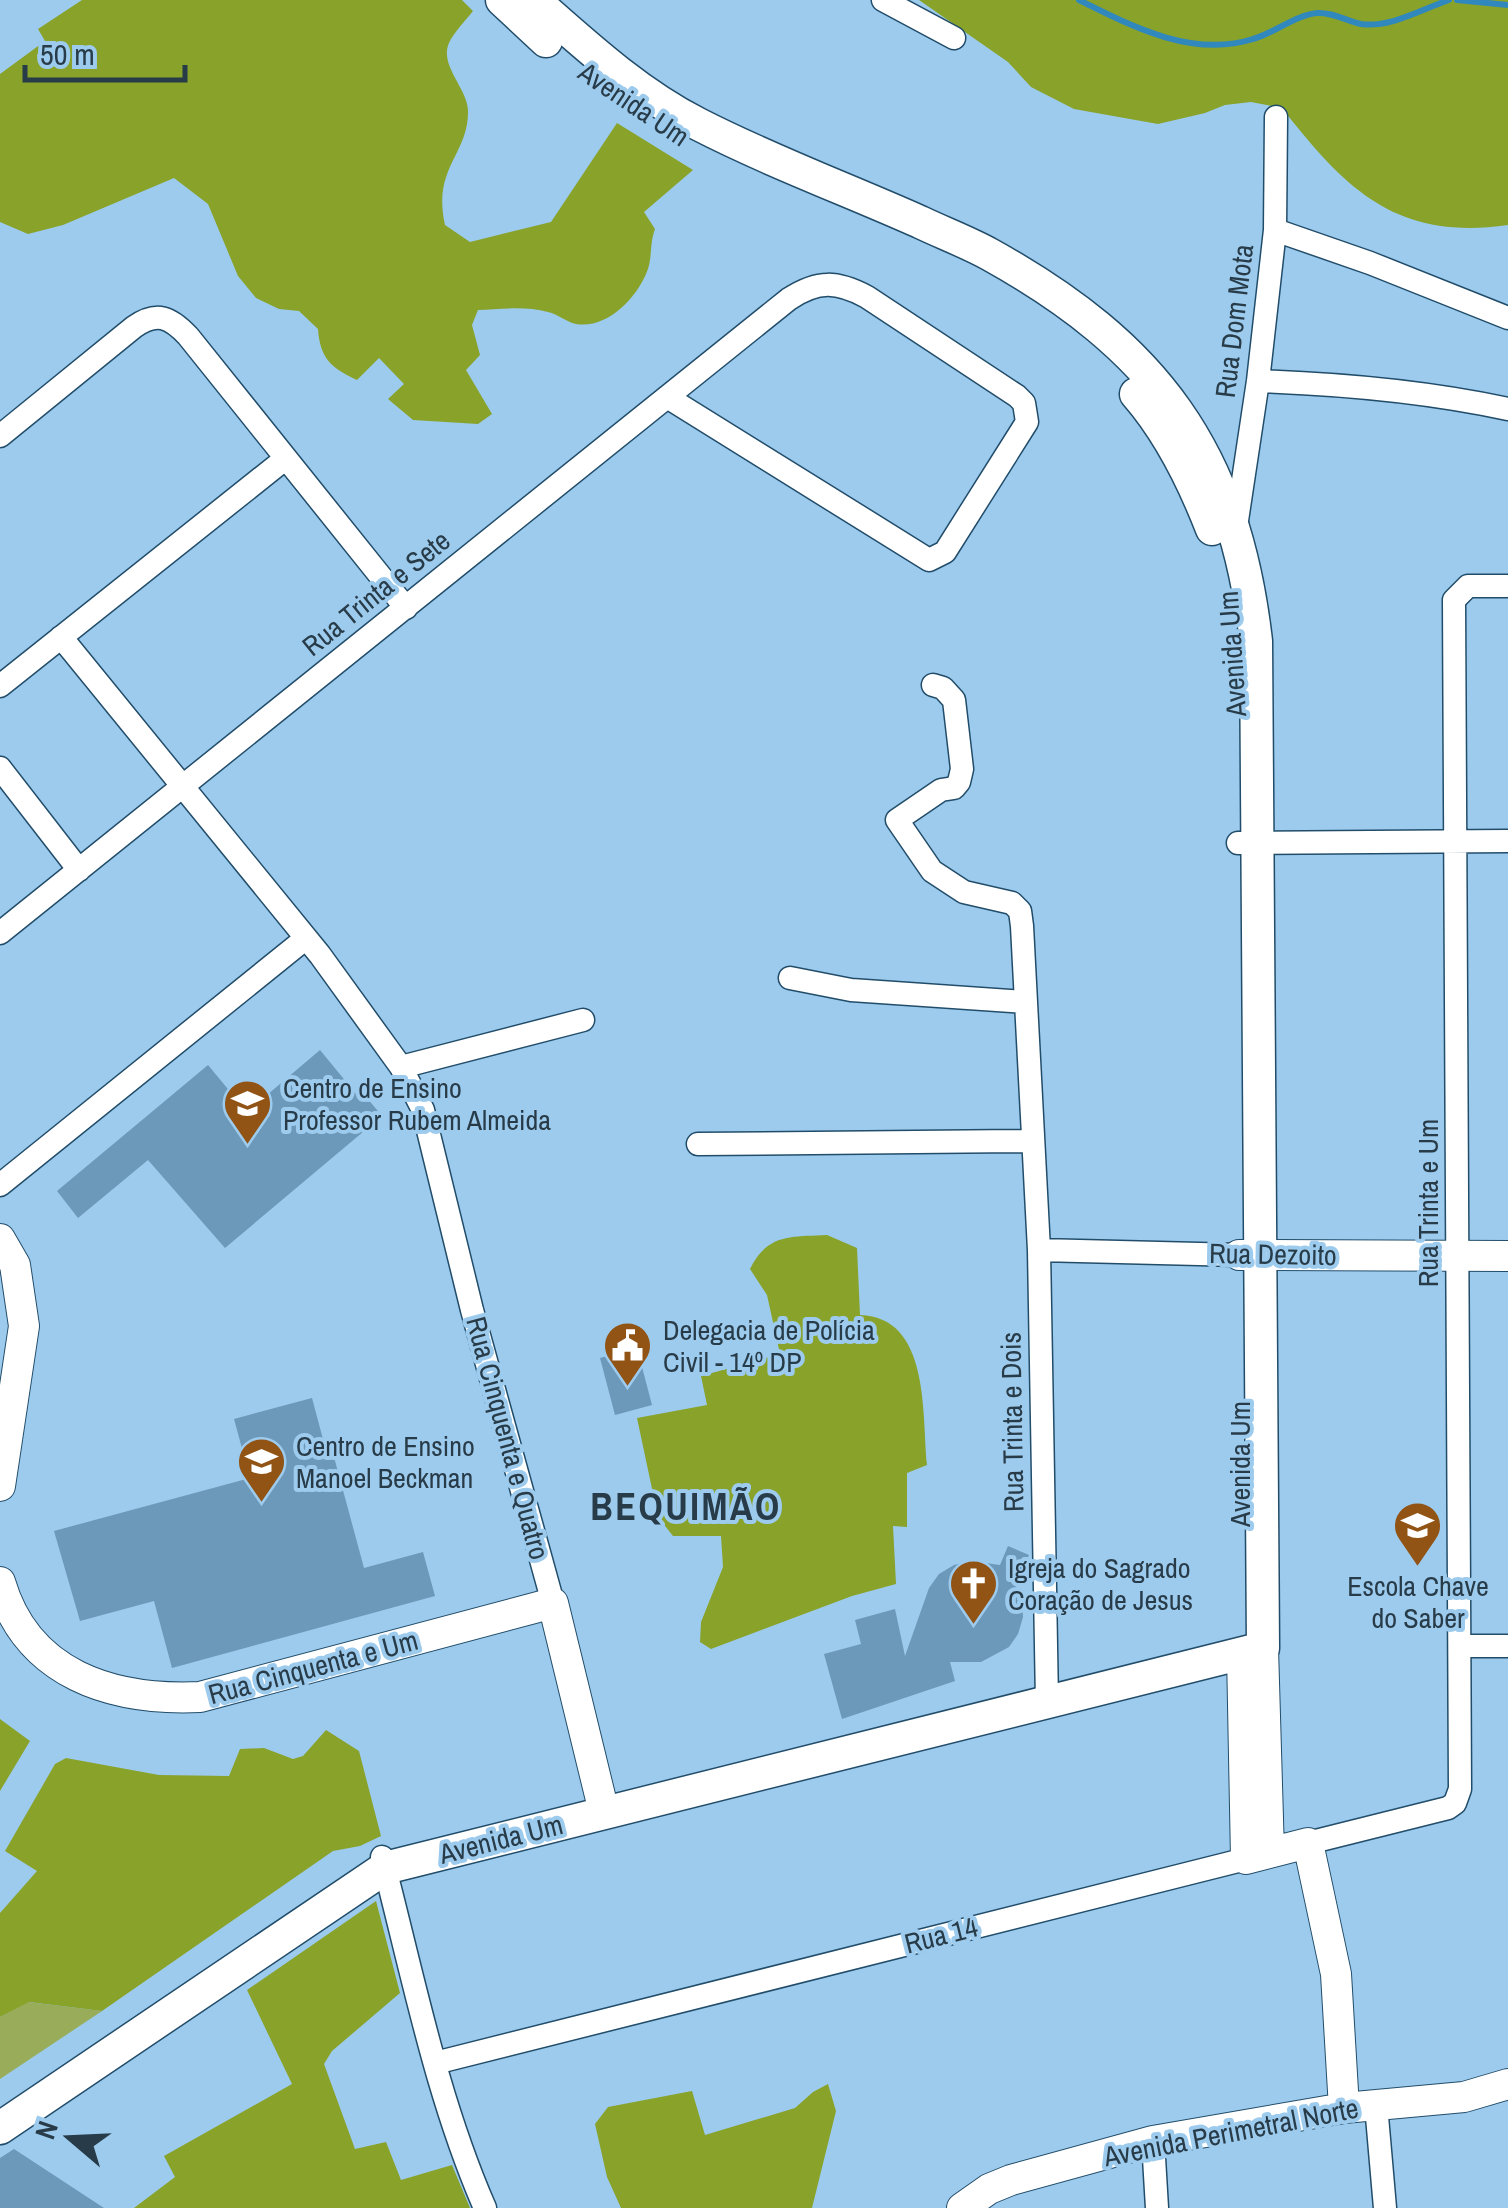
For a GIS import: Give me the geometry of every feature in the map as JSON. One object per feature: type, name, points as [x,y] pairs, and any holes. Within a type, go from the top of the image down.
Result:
[{"type":"main road","name":"Avenida Um","points":[[502,0],[556,50],[613,94],[682,139],[749,173],[982,271],[1028,298],[1073,330],[1140,398],[1178,453],[1200,498],[1230,590],[1238,650],[1248,843]]},
{"type":"main road","name":"Avenida Um","points":[[0,2110],[242,1943],[410,1846],[602,1804],[1252,1640],[1248,843],[1256,641],[1249,583],[1214,472],[1164,392],[1124,349],[1079,310],[987,253],[694,122],[613,67],[534,0]]},
{"type":"main road","name":"Avenida Um","points":[[0,2128],[383,1862]]},
{"type":"street","points":[[884,0],[954,38]]},
{"type":"street","name":"Rua Dom Mota","points":[[1235,530],[1258,381],[1275,230],[1276,117]]},
{"type":"street","points":[[1275,230],[1508,318]]},
{"type":"street","name":"Rua Trinta e Sete","points":[[0,934],[667,396],[807,288],[825,282],[867,297],[1017,396],[1024,403],[1027,422],[945,552],[929,560],[667,396]]},
{"type":"street","points":[[4,426],[146,319],[161,316],[175,322],[406,608]]},
{"type":"street","points":[[1258,381],[1354,385],[1450,396],[1508,409]]},
{"type":"street","points":[[0,686],[285,459]]},
{"type":"street","name":"Rua Trinta e Um","points":[[1448,1808],[1460,1789],[1462,1646],[1454,600],[1468,586],[1508,586]]},
{"type":"street","name":"Rua Cinquenta e Quatro","points":[[61,637],[306,939],[401,1067],[423,1110],[602,1804]]},
{"type":"street","name":"Rua Trinta e Dois","points":[[933,685],[950,693],[954,700],[962,769],[959,782],[896,820],[932,871],[964,892],[1012,902],[1020,911],[1039,1250],[1047,1692]]},
{"type":"street","points":[[0,768],[79,870]]},
{"type":"street","points":[[1248,843],[1508,841]]},
{"type":"street","points":[[0,1186],[306,939]]},
{"type":"street","points":[[790,978],[851,990],[1025,1002]]},
{"type":"street","points":[[401,1067],[584,1020]]},
{"type":"street","points":[[698,1144],[1032,1142]]},
{"type":"street","points":[[0,1239],[15,1265],[24,1326],[0,1486]]},
{"type":"street","name":"Rua Dezoito","points":[[1039,1250],[1508,1256]]},
{"type":"street","name":"Rua Cinquenta e Um","points":[[0,1582],[7,1606],[22,1631],[47,1657],[73,1676],[117,1692],[154,1698],[200,1698],[553,1603]]},
{"type":"street","name":"Avenida Um","points":[[1252,1640],[1258,1856]]},
{"type":"street","points":[[1462,1646],[1508,1646]]},
{"type":"street","name":"Rua 14","points":[[434,2062],[1448,1808]]},
{"type":"street","points":[[1308,1843],[1336,1974],[1344,2108]]},
{"type":"street","points":[[383,1862],[434,2062],[466,2164],[485,2208]]},
{"type":"street","name":"Avenida Perimetral Norte","points":[[962,2208],[989,2189],[1011,2180],[1153,2142],[1344,2108],[1464,2097],[1508,2084]]},
{"type":"street","points":[[1376,2104],[1385,2208]]},
{"type":"street","points":[[1153,2142],[1157,2208]]},
{"type":"green space","points":[[82,0],[462,0],[473,11],[447,51],[450,68],[466,102],[467,125],[447,175],[442,205],[445,225],[470,242],[551,222],[617,123],[693,170],[644,212],[655,229],[648,268],[635,293],[618,311],[598,322],[576,324],[531,309],[478,310],[472,325],[480,355],[466,370],[492,414],[478,424],[413,420],[388,399],[404,384],[379,358],[357,380],[328,361],[318,329],[299,311],[279,309],[256,298],[238,276],[208,204],[174,178],[63,225],[28,234],[0,222],[0,74],[45,41],[38,29]]},
{"type":"green space","points":[[919,0],[1508,0],[1508,225],[1435,225],[1405,217],[1377,203],[1329,163],[1282,108],[1251,102],[1225,105],[1158,124],[1074,109],[1031,87],[1008,62]]},
{"type":"green space","points":[[827,1235],[857,1248],[860,1315],[883,1320],[899,1332],[918,1371],[927,1465],[907,1473],[907,1527],[893,1526],[896,1584],[852,1596],[711,1649],[700,1642],[701,1622],[723,1567],[721,1536],[673,1536],[658,1517],[637,1418],[707,1405],[701,1376],[780,1354],[767,1295],[750,1269],[765,1249],[782,1239]]},
{"type":"green space","points":[[0,1719],[30,1741],[0,1791]]},
{"type":"green space","points":[[326,1730],[359,1751],[381,1836],[360,1846],[333,1851],[102,2011],[29,2002],[0,2017],[0,1913],[37,1871],[5,1851],[55,1764],[66,1758],[159,1775],[229,1776],[240,1749],[264,1748],[293,1759],[303,1756]]},
{"type":"green space","points":[[376,1901],[400,1993],[332,2051],[324,2064],[355,2149],[386,2142],[401,2180],[452,2165],[470,2208],[134,2208],[175,2177],[164,2156],[292,2084],[247,1990]]},
{"type":"green space","points":[[28,2002],[102,2011],[0,2079],[0,2017]]},
{"type":"green space","points":[[828,2084],[836,2111],[812,2208],[621,2208],[607,2177],[595,2124],[608,2107],[692,2091],[705,2135],[795,2108]]},
{"type":"building","points":[[320,1050],[357,1095],[362,1092],[382,1116],[225,1248],[148,1160],[78,1218],[57,1191],[208,1065],[247,1112]]},
{"type":"building","name":"Delegacia de Polícia Civil - 14º DP","points":[[637,1348],[652,1405],[615,1415],[600,1358]]},
{"type":"building","points":[[312,1398],[328,1458],[334,1457],[364,1568],[423,1552],[435,1596],[172,1668],[154,1601],[80,1621],[54,1531],[250,1478],[234,1419]]},
{"type":"building","name":"Igreja do Sagrado Coração de Jesus","points":[[1008,1546],[1029,1555],[1015,1584],[1022,1600],[1023,1617],[1009,1647],[981,1662],[950,1662],[955,1681],[842,1719],[824,1654],[861,1644],[855,1620],[895,1609],[905,1656],[929,1588],[939,1574],[971,1561],[1000,1565]]},
{"type":"building","points":[[14,2149],[104,2208],[0,2208],[0,2158]]},
{"type":"waterway","points":[[1079,0],[1164,37],[1208,45],[1253,39],[1309,14],[1329,14],[1372,24],[1395,21],[1449,0]]},
{"type":"waterway","points":[[1457,0],[1508,5]]},
{"type":"place","name":"Centro de Ensino Professor Rubem Almeida","points":[[248,1146]]},
{"type":"place","name":"Delegacia de Polícia Civil - 14º DP","points":[[628,1388]]},
{"type":"place","name":"Centro de Ensino Manoel Beckman","points":[[261,1504]]},
{"type":"place","name":"Escola Chave do Saber","points":[[1418,1568]]},
{"type":"place","name":"Igreja do Sagrado Coração de Jesus","points":[[973,1626]]},
{"type":"district","name":"BEQUIMÃO","points":[[686,1506]]}]
